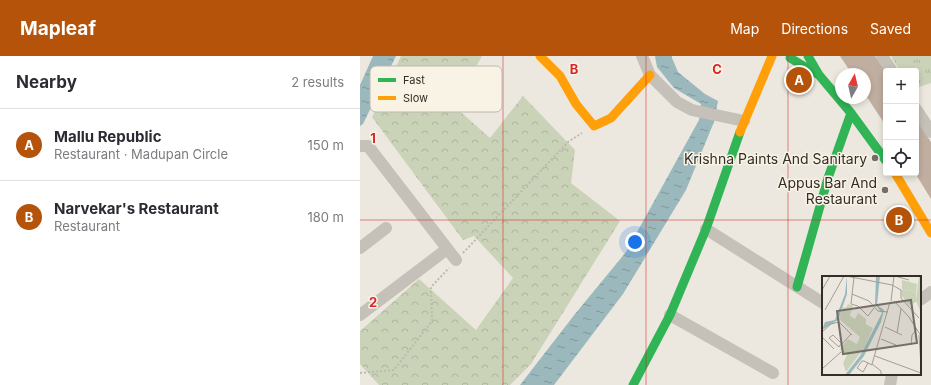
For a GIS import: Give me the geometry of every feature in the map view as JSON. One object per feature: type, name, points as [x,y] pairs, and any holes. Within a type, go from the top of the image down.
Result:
[{"type":"street","points":[[540,56],[560,76],[576,104],[594,126],[611,118],[650,76]]},
{"type":"street","points":[[642,56],[650,76],[677,102],[692,110],[744,122]]},
{"type":"street","points":[[635,384],[670,315],[690,264],[706,229],[744,122],[772,56]]},
{"type":"street","points":[[808,56],[819,76],[851,113],[883,157]]},
{"type":"street","points":[[882,56],[890,68]]},
{"type":"street","points":[[766,68],[778,59],[789,57],[819,76]]},
{"type":"street","points":[[796,287],[828,178],[851,113]]},
{"type":"street","points":[[919,114],[931,132]]},
{"type":"street","points":[[360,146],[368,146],[456,260]]},
{"type":"street","points":[[897,176],[931,233]]},
{"type":"street","points":[[360,248],[386,228]]},
{"type":"street","points":[[706,229],[822,302]]},
{"type":"street","points":[[362,309],[447,249]]},
{"type":"street","points":[[921,299],[931,292]]},
{"type":"street","points":[[670,315],[773,373]]},
{"type":"street","points":[[890,385],[892,375]]},
{"type":"path","points":[[360,373],[394,370],[432,321],[431,287],[568,142],[594,126]]},
{"type":"green space","points":[[401,56],[482,56],[476,66],[396,66]]},
{"type":"green space","points":[[891,56],[931,56],[931,83],[919,87],[919,68],[898,68]]},
{"type":"green space","points":[[523,96],[575,150],[571,183],[620,221],[531,364],[510,385],[379,385],[360,364],[360,331],[419,279],[476,330],[513,278],[474,236],[463,240],[372,117],[374,112],[461,112],[490,138]]},
{"type":"water","points":[[373,56],[396,56],[391,66],[370,66],[370,110],[363,124],[360,126],[360,85]]},
{"type":"water","points":[[655,56],[672,56],[678,72],[705,94],[718,101],[714,122],[686,190],[623,294],[554,385],[520,385],[575,314],[626,252],[699,120],[701,104],[674,88],[657,67]]},
{"type":"building","points":[[840,56],[875,56],[883,68],[883,121],[871,103],[871,68],[848,68]]},
{"type":"building","points":[[919,124],[931,142],[931,199],[917,176],[919,176]]},
{"type":"traffic: fast","points":[[808,56],[819,75],[851,113],[883,157]]},
{"type":"traffic: fast","points":[[790,58],[817,74]]},
{"type":"traffic: fast","points":[[797,287],[828,178],[851,113]]},
{"type":"traffic: fast","points":[[633,385],[670,315],[706,229],[740,132]]},
{"type":"traffic: slow","points":[[540,56],[560,76],[576,104],[594,126],[611,118],[650,75]]},
{"type":"traffic: slow","points":[[740,132],[772,56]]},
{"type":"traffic: slow","points":[[897,176],[931,233]]},
{"type":"place","name":"Mallu Republic","points":[[799,80]]},
{"type":"place","name":"Krishna Paints And Sanitary","points":[[875,158]]},
{"type":"place","name":"Appus Bar And Restaurant","points":[[885,190]]},
{"type":"place","name":"Narvekar's Restaurant","points":[[899,220]]}]
